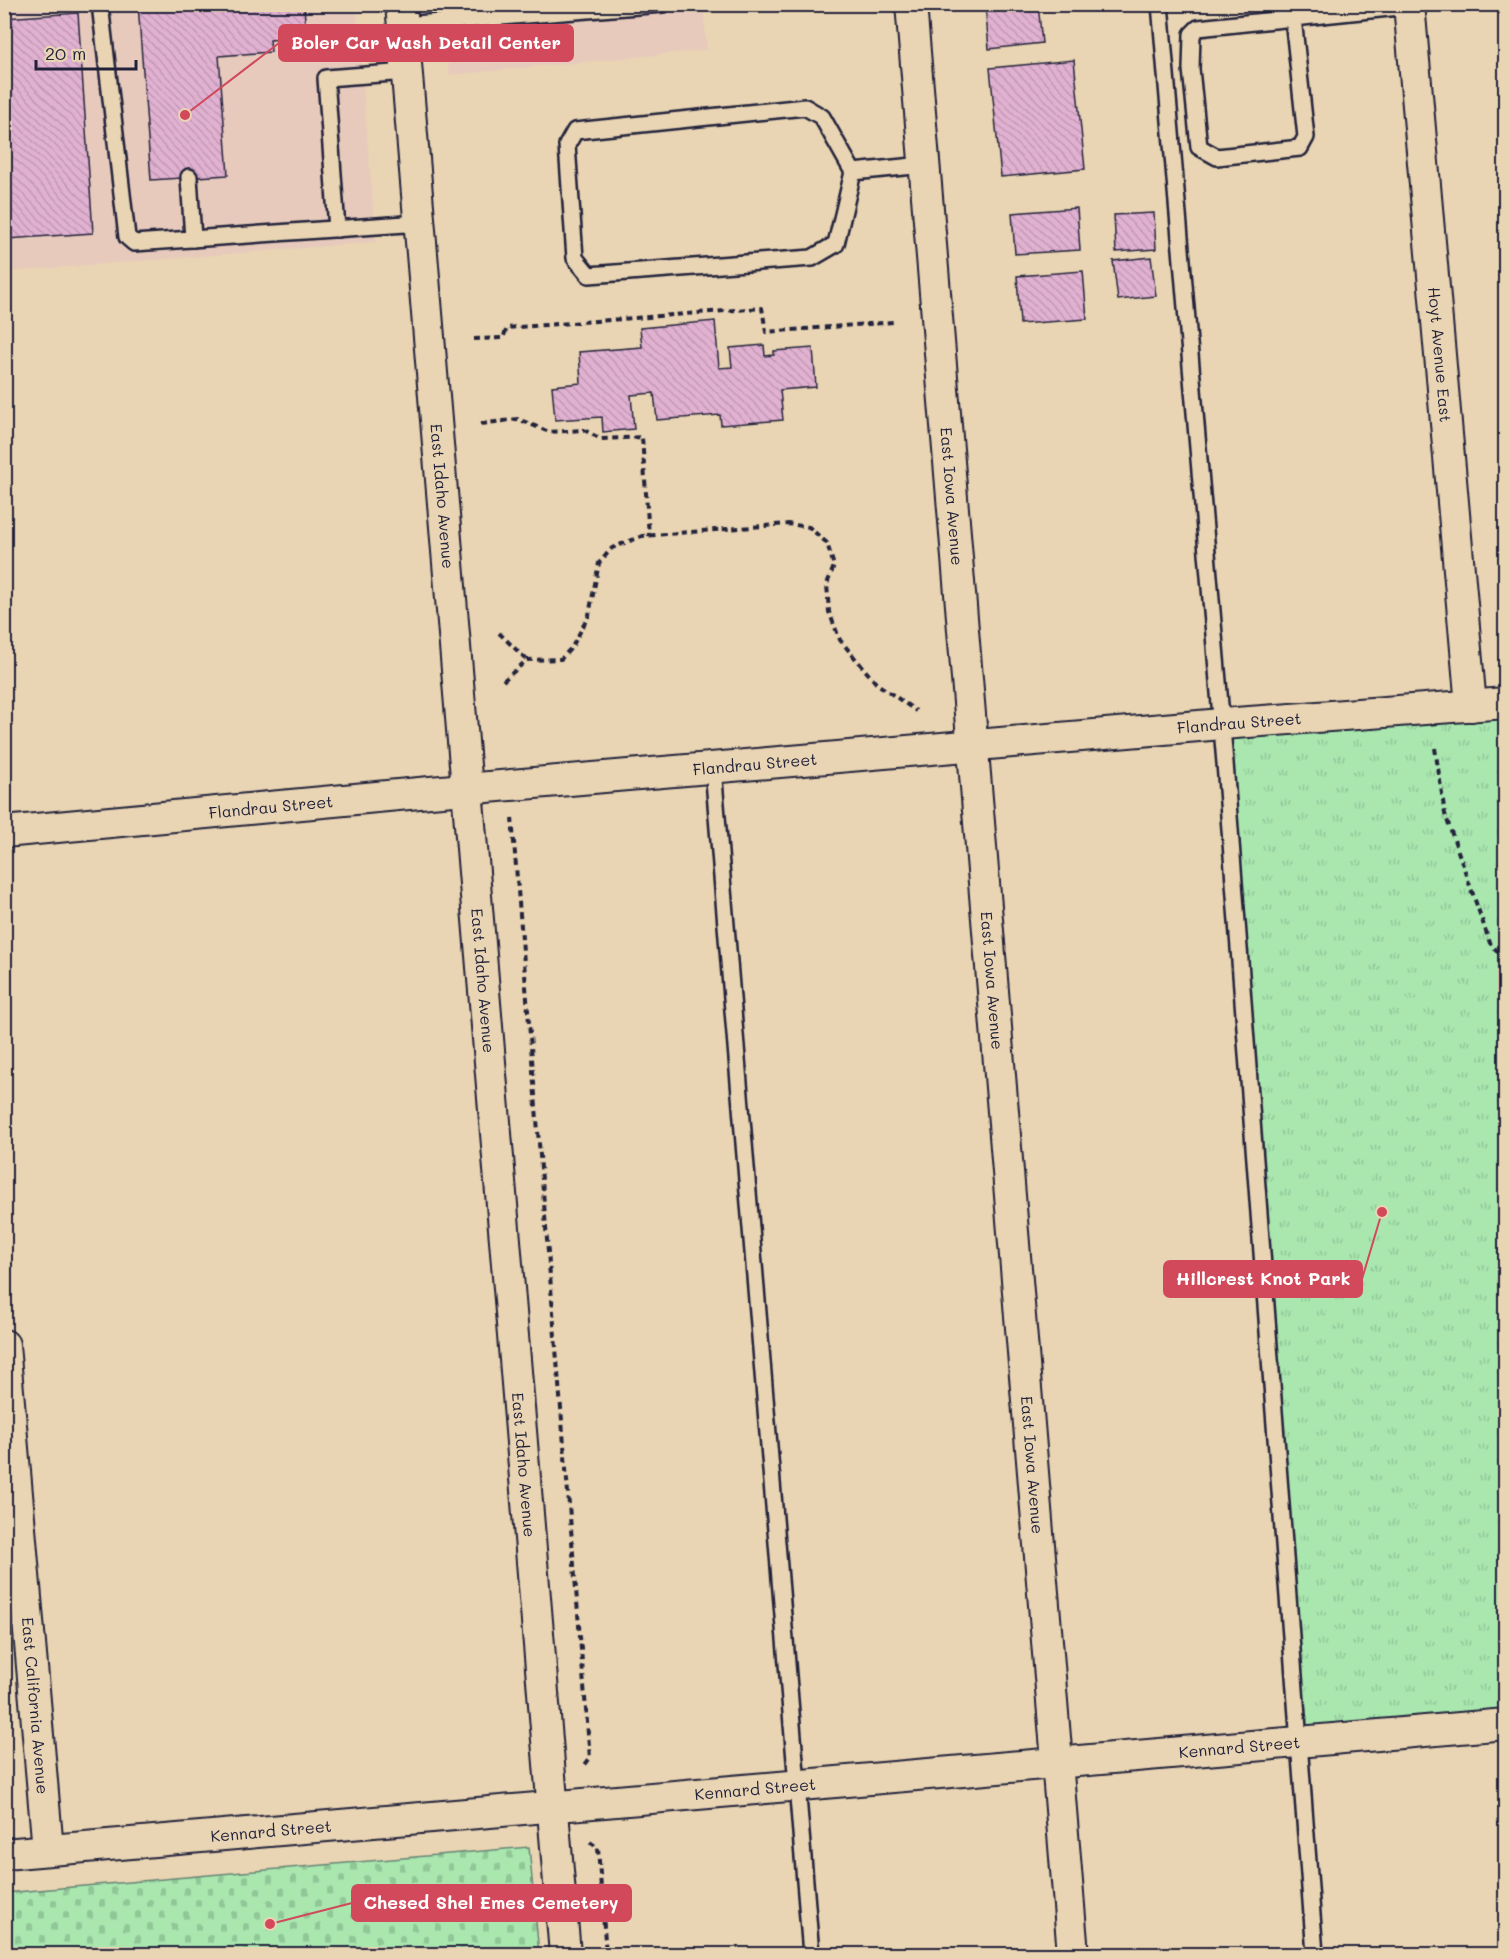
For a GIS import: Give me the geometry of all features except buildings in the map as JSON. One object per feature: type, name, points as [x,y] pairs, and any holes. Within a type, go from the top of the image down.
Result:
[{"type":"street","name":"East Iowa Avenue","points":[[911,4],[1073,1954]]},
{"type":"street","name":"Hoyt Avenue East","points":[[1409,5],[1471,706]]},
{"type":"street","name":"East Idaho Avenue","points":[[402,15],[565,1954]]},
{"type":"street","name":"Flandrau Street","points":[[4,832],[972,745],[1506,702]]},
{"type":"street","name":"East California Avenue","points":[[4,1345],[48,1850]]},
{"type":"street","name":"Kennard Street","points":[[4,1854],[1506,1724]]},
{"type":"lane","points":[[100,4],[127,237],[134,243],[420,223]]},
{"type":"lane","points":[[402,15],[663,4]]},
{"type":"lane","points":[[1160,4],[1222,724],[1315,1954]]},
{"type":"lane","points":[[1293,18],[1306,137],[1300,148],[1217,157],[1199,147],[1191,69],[1192,34],[1198,28],[1409,5]]},
{"type":"lane","points":[[337,230],[326,78],[407,72]]},
{"type":"lane","points":[[804,107],[822,117],[853,172],[836,244],[812,258],[589,275],[575,258],[567,145],[575,131],[804,107]]},
{"type":"lane","points":[[853,172],[924,165]]},
{"type":"lane","points":[[189,177],[193,239]]},
{"type":"lane","points":[[713,768],[811,1954]]},
{"type":"path","points":[[474,339],[502,338],[507,328],[762,308],[766,332],[894,322]]},
{"type":"path","points":[[481,424],[518,420],[549,432],[584,430],[602,438],[642,437],[649,536]]},
{"type":"path","points":[[503,681],[527,660],[561,659],[572,646],[589,615],[599,563],[612,548],[642,536],[788,524],[808,527],[827,543],[834,566],[827,584],[829,612],[840,640],[876,683],[916,711]]},
{"type":"path","points":[[498,633],[527,660]]},
{"type":"path","points":[[1435,748],[1445,814],[1490,943],[1506,961]]},
{"type":"path","points":[[512,818],[590,1758],[584,1766]]},
{"type":"path","points":[[590,1842],[598,1848],[606,1954]]},
{"type":"shaded area","points":[[5,5],[356,5],[376,242],[5,272]]},
{"type":"shaded area","points":[[444,5],[703,5],[707,50],[449,75]]},
{"type":"green space","points":[[1505,699],[1505,1723],[1299,1741],[1222,724]]},
{"type":"green space","points":[[529,1847],[539,1954],[5,1954],[5,1893]]},
{"type":"place","name":"Boler Car Wash Detail Center","points":[[185,115]]},
{"type":"place","name":"Hillcrest Knot Park","points":[[1382,1212]]},
{"type":"place","name":"Chesed Shel Emes Cemetery","points":[[270,1924]]}]
